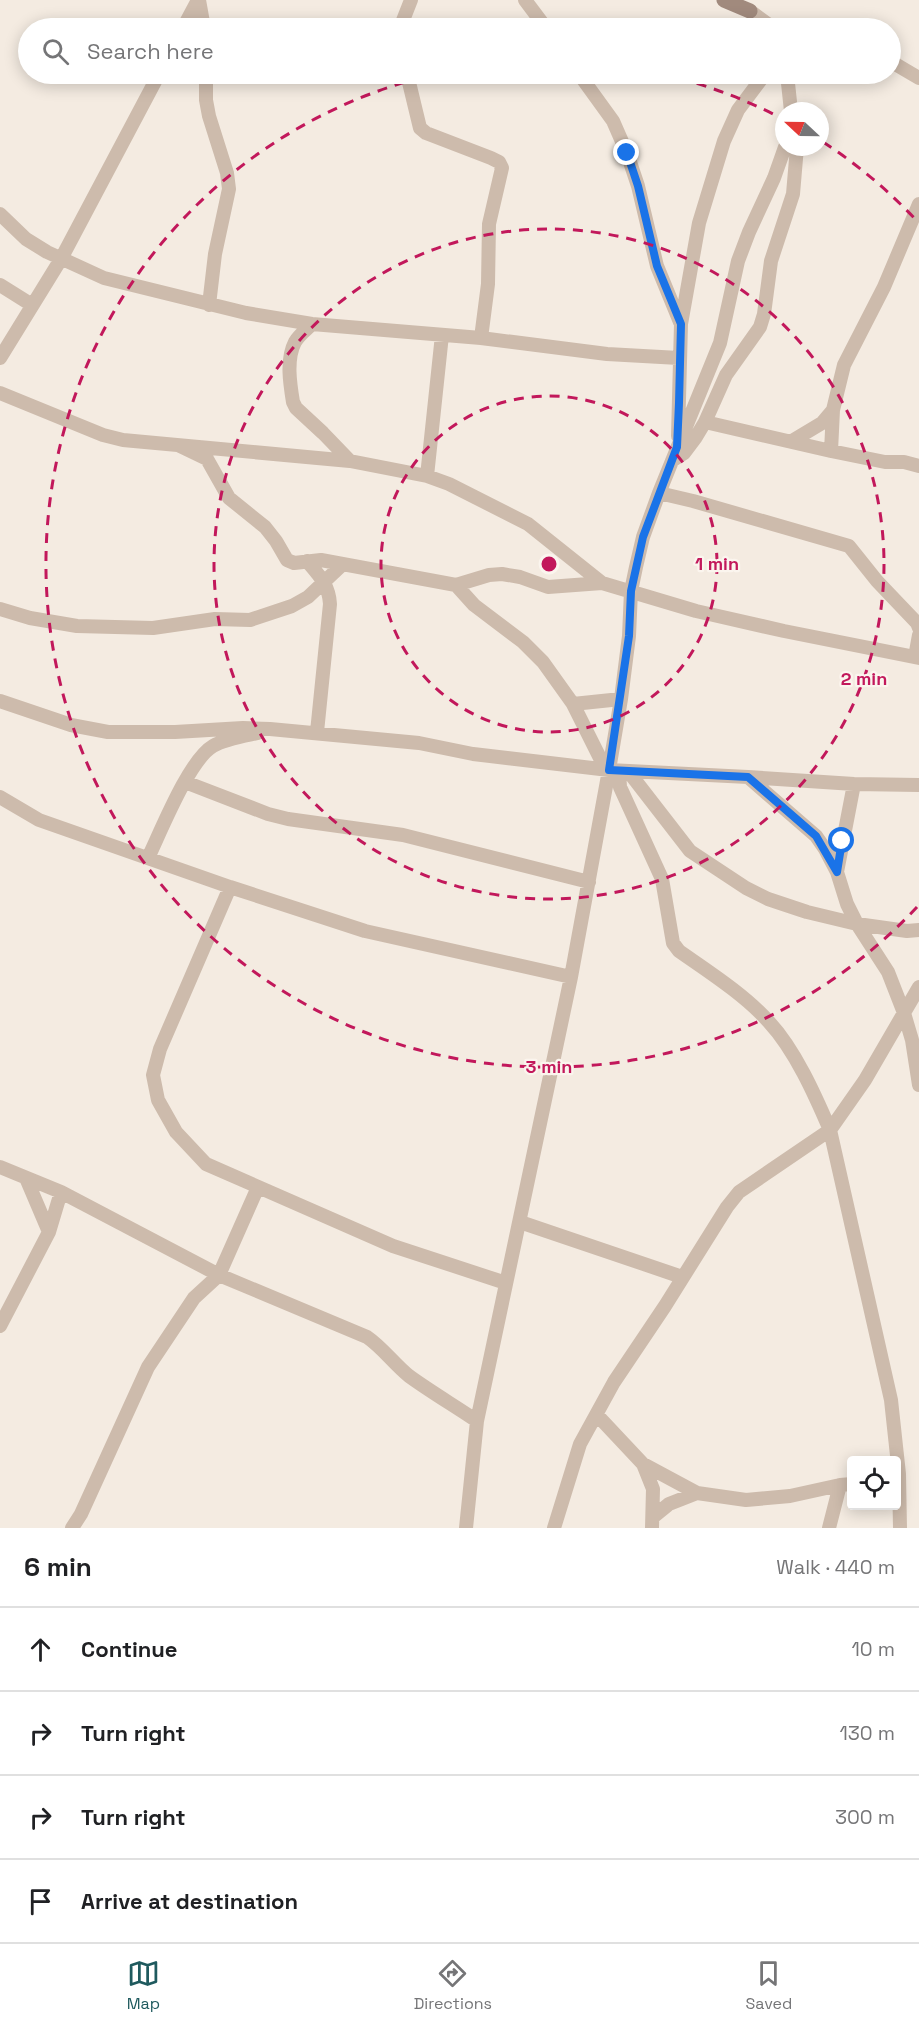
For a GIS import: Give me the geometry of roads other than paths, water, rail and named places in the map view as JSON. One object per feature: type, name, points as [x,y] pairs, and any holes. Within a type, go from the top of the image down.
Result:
[{"type":"street","points":[[189,18],[199,0]]},
{"type":"street","points":[[199,0],[202,18]]},
{"type":"street","points":[[404,18],[411,0]]},
{"type":"street","points":[[525,0],[538,18]]},
{"type":"street","points":[[724,0],[749,5],[763,18]]},
{"type":"street","points":[[901,67],[919,78]]},
{"type":"street","points":[[0,358],[61,259],[154,84]]},
{"type":"street","points":[[206,84],[207,108],[227,173],[229,189],[215,254],[209,305]]},
{"type":"street","points":[[409,84],[420,128],[426,133],[491,158],[499,162],[502,168],[489,224],[488,284],[481,338]]},
{"type":"street","points":[[586,84],[613,121],[627,153],[638,186],[657,266],[681,324]]},
{"type":"street","points":[[677,447],[681,324],[699,223],[724,141],[738,110],[758,84]]},
{"type":"street","points":[[788,84],[790,102]]},
{"type":"street","points":[[465,1528],[477,1421],[590,882],[617,769],[631,591],[643,537],[720,343],[738,261],[782,156]]},
{"type":"street","points":[[672,461],[684,453],[705,422],[726,375],[760,327],[764,314],[771,261],[793,194],[796,156]]},
{"type":"street","points":[[831,451],[833,410],[841,376],[851,350],[884,287],[919,204]]},
{"type":"street","points":[[0,214],[26,238],[61,259],[104,278],[209,305],[312,324],[481,338],[607,354],[679,358]]},
{"type":"street","points":[[0,285],[32,305]]},
{"type":"street","points":[[312,324],[296,340],[291,351],[293,402],[296,408],[350,461]]},
{"type":"street","points":[[427,477],[442,335]]},
{"type":"street","points":[[0,393],[104,435],[123,440],[350,461],[427,477],[449,484],[528,524],[602,583]]},
{"type":"street","points":[[792,441],[822,423],[833,410]]},
{"type":"street","points":[[705,422],[831,451],[919,466]]},
{"type":"street","points":[[180,446],[207,459],[228,498],[265,527],[287,560],[294,563],[321,560],[456,585],[489,575],[502,574],[520,577],[548,587],[602,583],[696,610],[784,631],[917,657],[919,635]]},
{"type":"street","points":[[659,493],[849,546],[919,628]]},
{"type":"street","points":[[308,561],[325,581],[330,604],[317,732]]},
{"type":"street","points":[[0,609],[41,621],[77,626],[153,628],[215,619],[250,620],[292,606],[308,597],[344,564]]},
{"type":"street","points":[[456,585],[474,605],[523,642],[543,662],[573,704],[600,758],[649,796],[678,838],[706,863],[768,899],[788,907],[857,924],[907,931],[919,930]]},
{"type":"street","points":[[573,704],[621,699]]},
{"type":"street","points":[[0,701],[71,725],[108,732],[175,732],[243,728],[317,732],[418,743],[472,754],[617,769],[854,784],[919,785]]},
{"type":"street","points":[[148,858],[185,782],[202,755],[214,745],[270,729]]},
{"type":"street","points":[[617,769],[620,787],[662,879],[673,943],[679,951],[757,1009],[771,1023],[789,1048],[830,1130],[891,1400],[896,1456]]},
{"type":"street","points":[[748,777],[816,836],[837,872],[847,904],[888,972],[916,1041],[919,1085]]},
{"type":"street","points":[[185,782],[268,814],[288,819],[403,835],[590,882]]},
{"type":"street","points":[[837,872],[854,784]]},
{"type":"street","points":[[0,797],[39,820],[365,931],[571,977]]},
{"type":"street","points":[[231,887],[160,1049],[153,1075],[158,1100],[176,1132],[206,1164],[393,1246],[506,1283]]},
{"type":"street","points":[[554,1528],[580,1444],[614,1382],[665,1306],[726,1207],[740,1192],[830,1130],[865,1080],[919,987]]},
{"type":"street","points":[[0,1182],[4,1169],[61,1192],[219,1275],[367,1337],[380,1346],[396,1365],[410,1376],[477,1421]]},
{"type":"street","points":[[26,1178],[50,1232]]},
{"type":"street","points":[[72,1528],[81,1514],[148,1367],[194,1298],[219,1275],[258,1187]]},
{"type":"street","points":[[0,1326],[50,1232],[61,1192]]},
{"type":"street","points":[[520,1222],[682,1277]]},
{"type":"street","points":[[597,1414],[643,1464],[698,1493],[746,1500],[790,1497],[846,1485]]},
{"type":"street","points":[[643,1464],[653,1489],[652,1522]]},
{"type":"street","points":[[829,1528],[846,1485]]},
{"type":"street","points":[[652,1522],[669,1504],[698,1493]]},
{"type":"street","points":[[899,1510],[900,1528]]}]
